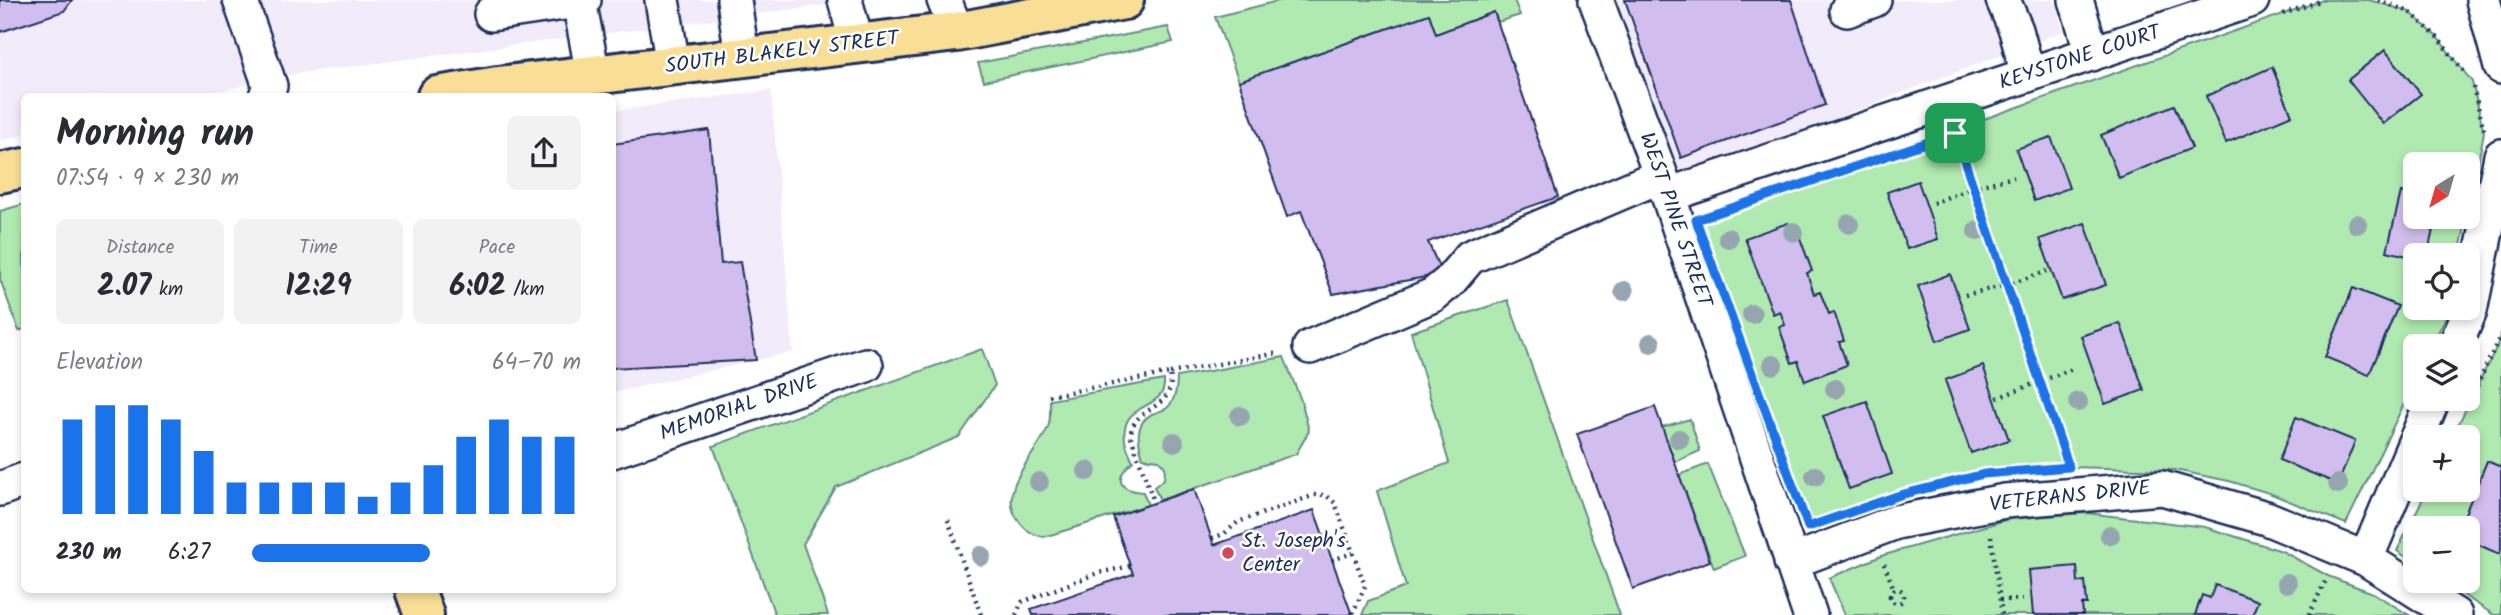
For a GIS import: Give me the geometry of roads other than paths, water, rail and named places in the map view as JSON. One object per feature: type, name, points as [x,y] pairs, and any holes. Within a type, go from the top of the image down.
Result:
[{"type":"main road","name":"SOUTH BLAKELY STREET","points":[[455,93],[857,44],[950,16],[1125,0]]},
{"type":"main road","points":[[0,173],[21,169]]},
{"type":"main road","points":[[416,593],[424,615]]},
{"type":"street","points":[[240,0],[270,86],[267,93]]},
{"type":"street","points":[[491,14],[581,0],[593,75]]},
{"type":"street","points":[[662,0],[673,65]]},
{"type":"street","points":[[734,0],[742,57]]},
{"type":"street","points":[[845,0],[857,44]]},
{"type":"street","name":"WEST PINE STREET","points":[[1596,0],[1664,186],[1810,615]]},
{"type":"street","points":[[2003,0],[2016,30],[2028,75]]},
{"type":"street","points":[[2076,0],[2092,54]]},
{"type":"street","points":[[2483,0],[2501,67]]},
{"type":"street","name":"KEYSTONE COURT","points":[[1296,349],[1433,295],[1449,282],[1470,257],[1664,186],[2092,54],[2262,10]]},
{"type":"street","points":[[2460,334],[2470,311],[2493,144]]},
{"type":"street","name":"MEMORIAL DRIVE","points":[[616,450],[866,365]]},
{"type":"street","points":[[2366,558],[2403,471]]},
{"type":"street","name":"VETERANS DRIVE","points":[[1791,562],[1896,522],[2005,501],[2162,488],[2266,519],[2366,558],[2455,615]]},
{"type":"place","name":"St. Joseph's Center","points":[[1228,553]]}]
